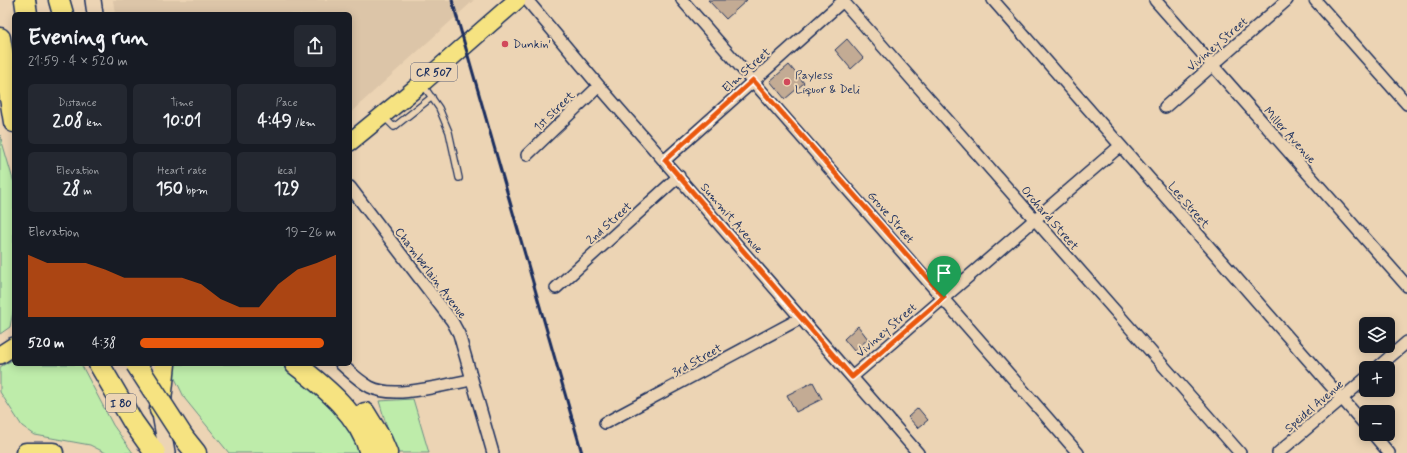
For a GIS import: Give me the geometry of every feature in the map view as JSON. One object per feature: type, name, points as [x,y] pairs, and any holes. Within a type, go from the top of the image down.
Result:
[{"type":"highway","points":[[25,0],[28,12]]},
{"type":"highway","points":[[59,0],[62,12]]},
{"type":"highway","points":[[0,38],[12,110]]},
{"type":"highway","name":"I 80","points":[[99,366],[150,447]]},
{"type":"highway","name":"I 80","points":[[137,366],[184,438],[196,453]]},
{"type":"highway","points":[[160,410],[166,366]]},
{"type":"highway","points":[[297,366],[336,399],[364,435],[370,453]]},
{"type":"highway","points":[[319,366],[347,392],[366,414],[381,439],[387,453]]},
{"type":"highway","points":[[26,453],[53,453]]},
{"type":"main road","points":[[93,0],[95,12]]},
{"type":"main road","name":"CR 507","points":[[352,140],[383,116],[404,108],[422,83],[517,0]]},
{"type":"main road","points":[[0,355],[12,347]]},
{"type":"main road","points":[[151,366],[167,453]]},
{"type":"street","name":"Summit Avenue","points":[[527,0],[599,86],[679,176],[918,453]]},
{"type":"street","name":"Grove Street","points":[[682,0],[944,297],[1078,453]]},
{"type":"street","name":"Elm Street","points":[[665,160],[843,0]]},
{"type":"street","name":"Orchard Street","points":[[843,0],[1033,219],[1240,453]]},
{"type":"street","name":"Lee Street","points":[[993,0],[1359,418]]},
{"type":"street","name":"Miller Avenue","points":[[1155,0],[1211,66],[1407,286]]},
{"type":"street","name":"Viviney Street","points":[[1165,107],[1287,0]]},
{"type":"street","points":[[1315,0],[1407,104]]},
{"type":"street","name":"1st Street","points":[[527,155],[599,86]]},
{"type":"street","name":"Viviney Street","points":[[852,377],[1033,219],[1120,146]]},
{"type":"street","name":"2nd Street","points":[[556,288],[679,176]]},
{"type":"street","name":"Chamberlain Avenue","points":[[352,191],[452,321],[459,334],[493,453]]},
{"type":"street","name":"3rd Street","points":[[605,423],[801,318]]},
{"type":"street","points":[[1385,361],[1407,342]]},
{"type":"street","points":[[344,366],[371,387],[387,391],[402,392],[472,380]]},
{"type":"street","name":"Speidel Avenue","points":[[1278,453],[1359,384]]},
{"type":"street","points":[[1379,441],[1390,453]]},
{"type":"lane","points":[[422,83],[439,108],[449,132],[459,178]]},
{"type":"lane","points":[[404,108],[432,97]]},
{"type":"shaded area","points":[[113,0],[474,0],[352,111],[352,12],[115,12]]},
{"type":"green space","points":[[0,135],[12,176],[12,317],[10,327],[0,334]]},
{"type":"green space","points":[[12,360],[12,366],[82,366],[113,425],[133,453],[106,453],[90,445],[35,435],[22,426],[0,392],[0,367]]},
{"type":"green space","points":[[172,366],[287,366],[324,395],[353,427],[365,453],[229,453],[185,399],[171,370]]},
{"type":"green space","points":[[413,399],[429,453],[395,453],[379,401]]},
{"type":"building","points":[[708,0],[747,0],[726,19]]},
{"type":"building","points":[[847,39],[863,58],[851,69],[835,50]]},
{"type":"building","name":"Payless Liquor & Deli","points":[[789,65],[804,83],[785,99],[770,81]]},
{"type":"building","points":[[858,326],[868,339],[854,351],[844,339]]},
{"type":"building","points":[[813,382],[822,399],[796,412],[787,395]]},
{"type":"building","points":[[918,408],[928,420],[918,428],[908,417]]},
{"type":"railway","points":[[452,0],[582,453]]},
{"type":"place","name":"Dunkin'","points":[[505,44]]},
{"type":"place","name":"Payless Liquor & Deli","points":[[787,82]]},
{"type":"route","points":[[753,80],[944,297],[852,377],[665,160],[753,80]]}]
